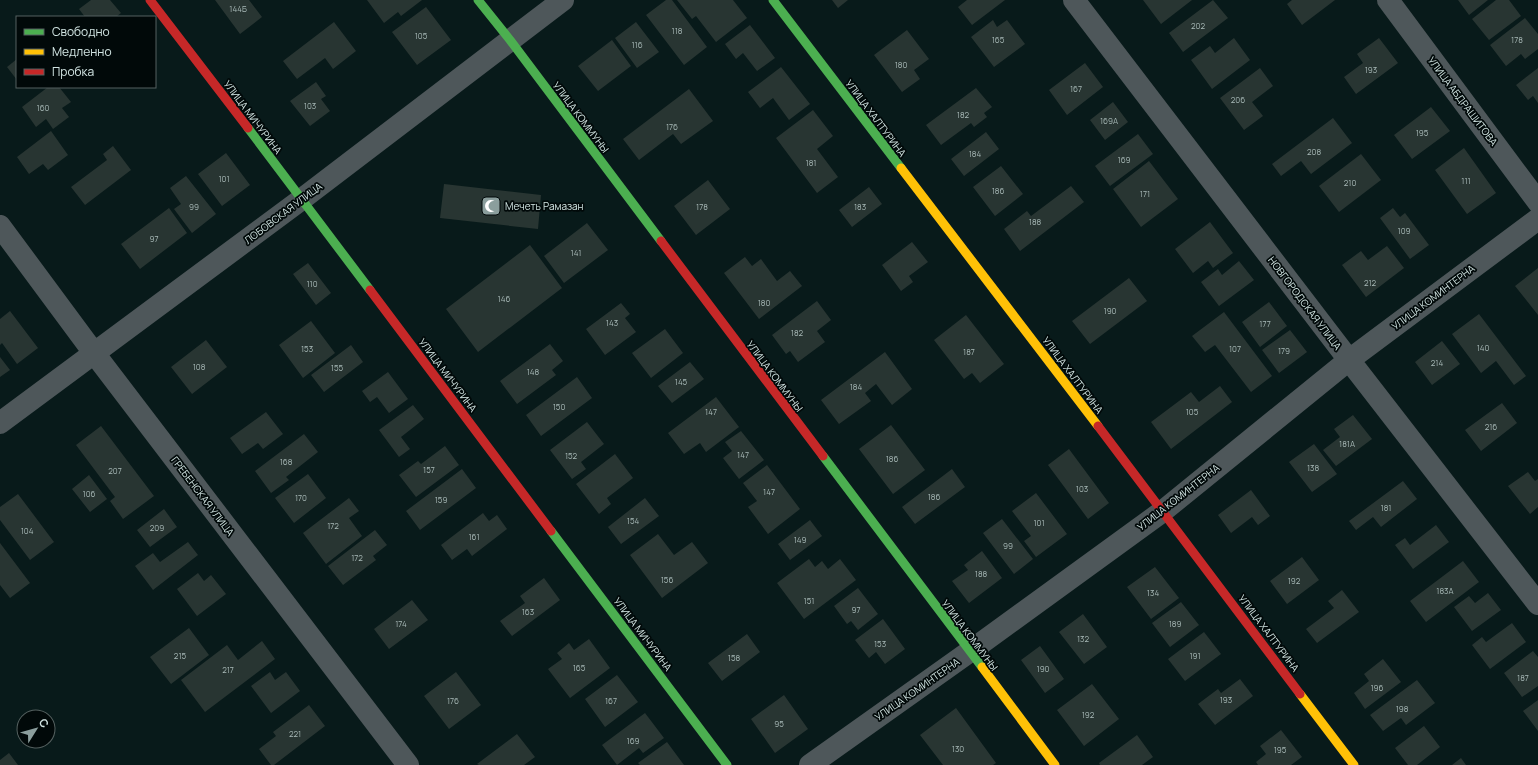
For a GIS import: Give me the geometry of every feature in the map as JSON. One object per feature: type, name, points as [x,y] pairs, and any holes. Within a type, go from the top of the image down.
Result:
[{"type":"street","name":"УЛИЦА МИЧУРИНА","points":[[150,0],[302,199],[727,765]]},
{"type":"street","name":"УЛИЦА КОММУНЫ","points":[[478,0],[510,40],[1055,765]]},
{"type":"street","name":"ЛОБОВСКАЯ УЛИЦА","points":[[0,423],[302,199],[563,0]]},
{"type":"street","name":"УЛИЦА ХАЛТУРИНА","points":[[773,0],[1163,511],[1354,765]]},
{"type":"street","name":"НОВГОРОДСКАЯ УЛИЦА","points":[[1074,0],[1349,360],[1538,604]]},
{"type":"street","name":"УЛИЦА АБДРАШИТОВА","points":[[1388,0],[1538,202]]},
{"type":"street","name":"УЛИЦА КОМИНТЕРНА","points":[[810,765],[1163,511],[1349,360],[1538,219]]},
{"type":"street","name":"ГРЕБЕНСКАЯ УЛИЦА","points":[[0,226],[94,353],[408,765]]},
{"type":"building","points":[[91,0],[110,0],[121,13],[117,16],[84,16],[79,9]]},
{"type":"building","points":[[215,0],[249,0],[262,17],[240,34]]},
{"type":"building","points":[[367,0],[422,0],[401,16],[398,12],[384,23]]},
{"type":"building","points":[[666,0],[672,0],[707,47],[684,65],[646,15]]},
{"type":"building","points":[[677,0],[733,0],[747,18],[716,42],[696,16],[692,19]]},
{"type":"building","points":[[832,0],[848,0],[838,8]]},
{"type":"building","points":[[967,0],[1005,0],[972,25],[958,7]]},
{"type":"building","points":[[1143,0],[1192,0],[1161,24]]},
{"type":"building","points":[[1213,0],[1228,18],[1183,52],[1169,33]]},
{"type":"building","points":[[1292,0],[1335,0],[1302,25],[1287,4]]},
{"type":"building","points":[[1458,0],[1488,0],[1469,15]]},
{"type":"building","points":[[1496,0],[1509,0],[1521,16],[1489,40],[1472,19]]},
{"type":"building","points":[[426,7],[451,40],[417,65],[392,32]]},
{"type":"building","points":[[1525,18],[1538,34],[1538,49],[1525,59],[1521,54],[1506,66],[1490,45]]},
{"type":"building","points":[[993,20],[997,27],[1007,20],[1025,44],[994,67],[971,37]]},
{"type":"building","points":[[334,22],[356,51],[333,69],[325,58],[297,79],[283,61]]},
{"type":"building","points":[[636,22],[659,52],[637,68],[615,38]]},
{"type":"building","points":[[750,25],[775,58],[757,71],[743,53],[736,59],[725,44]]},
{"type":"building","points":[[907,30],[929,59],[914,70],[920,79],[902,92],[874,55]]},
{"type":"building","points":[[1234,38],[1250,60],[1212,89],[1191,60],[1210,46],[1215,53]]},
{"type":"building","points":[[1379,38],[1398,63],[1356,94],[1344,77],[1363,63],[1357,54]]},
{"type":"building","points":[[612,40],[631,66],[598,91],[578,66]]},
{"type":"building","points":[[16,60],[16,79],[7,67]]},
{"type":"building","points":[[1085,63],[1103,87],[1067,115],[1049,90]]},
{"type":"building","points":[[781,67],[810,104],[789,120],[773,98],[760,108],[748,92]]},
{"type":"building","points":[[1260,68],[1273,86],[1252,102],[1263,116],[1244,130],[1220,98]]},
{"type":"building","points":[[1538,68],[1538,103],[1533,96],[1528,100],[1516,85]]},
{"type":"building","points":[[316,82],[326,96],[321,99],[330,111],[310,126],[290,101]]},
{"type":"building","points":[[47,88],[60,88],[71,102],[62,108],[69,117],[53,129],[46,119],[36,127],[22,107]]},
{"type":"building","points":[[976,88],[992,107],[984,113],[987,117],[974,127],[971,123],[941,145],[926,125]]},
{"type":"building","points":[[689,89],[713,121],[681,144],[673,134],[639,160],[623,139]]},
{"type":"building","points":[[1113,102],[1128,122],[1105,140],[1090,120]]},
{"type":"building","points":[[1431,107],[1450,131],[1412,159],[1394,135]]},
{"type":"building","points":[[813,110],[833,136],[817,149],[838,177],[817,193],[776,138]]},
{"type":"building","points":[[1333,118],[1352,143],[1311,174],[1301,161],[1281,176],[1272,164]]},
{"type":"building","points":[[51,131],[68,155],[48,170],[43,164],[29,174],[17,157]]},
{"type":"building","points":[[986,132],[999,149],[964,176],[951,159]]},
{"type":"building","points":[[1138,134],[1153,154],[1110,186],[1095,166]]},
{"type":"building","points":[[113,146],[131,170],[85,205],[71,187],[107,160],[103,154]]},
{"type":"building","points":[[1464,148],[1496,193],[1467,214],[1435,170]]},
{"type":"building","points":[[226,153],[250,185],[222,206],[198,174]]},
{"type":"building","points":[[1361,154],[1381,180],[1339,212],[1319,186]]},
{"type":"building","points":[[1149,161],[1178,199],[1141,227],[1113,189]]},
{"type":"building","points":[[1001,166],[1023,194],[995,216],[973,187]]},
{"type":"building","points":[[186,176],[216,214],[192,233],[174,209],[181,204],[170,188]]},
{"type":"building","points":[[708,180],[730,209],[696,235],[674,206]]},
{"type":"building","name":"Мечеть Рамазан","points":[[444,184],[541,195],[538,229],[440,218]]},
{"type":"building","points":[[1071,186],[1084,202],[1020,251],[1004,229],[1027,211],[1031,216]]},
{"type":"building","points":[[869,187],[882,204],[852,227],[839,210]]},
{"type":"building","points":[[169,208],[187,233],[140,269],[121,244]]},
{"type":"building","points":[[1393,208],[1400,217],[1405,213],[1429,245],[1410,259],[1380,218]]},
{"type":"building","points":[[1210,222],[1233,253],[1213,268],[1208,261],[1193,273],[1175,249]]},
{"type":"building","points":[[587,223],[608,250],[564,283],[544,256]]},
{"type":"building","points":[[912,242],[928,262],[909,276],[913,282],[901,291],[882,265]]},
{"type":"building","points":[[530,245],[562,288],[478,352],[446,309]]},
{"type":"building","points":[[1387,246],[1404,268],[1366,297],[1342,265],[1361,251],[1368,260]]},
{"type":"building","points":[[745,257],[752,266],[761,259],[777,281],[790,271],[802,286],[759,319],[724,273]]},
{"type":"building","points":[[1239,261],[1254,280],[1219,306],[1201,282],[1218,269],[1222,275]]},
{"type":"building","points":[[308,263],[331,293],[316,305],[293,274]]},
{"type":"building","points":[[1538,268],[1538,315],[1515,286]]},
{"type":"building","points":[[1129,278],[1147,301],[1090,344],[1072,321]]},
{"type":"building","points":[[817,301],[831,320],[817,331],[825,342],[798,362],[790,351],[786,354],[772,335]]},
{"type":"building","points":[[1269,302],[1287,326],[1260,347],[1242,322]]},
{"type":"building","points":[[621,303],[630,314],[625,318],[636,332],[605,355],[586,329]]},
{"type":"building","points":[[10,311],[38,348],[17,364],[2,343],[0,345],[0,319]]},
{"type":"building","points":[[1224,312],[1272,376],[1251,392],[1215,345],[1205,352],[1192,336]]},
{"type":"building","points":[[1479,314],[1526,376],[1514,385],[1496,361],[1481,373],[1452,334]]},
{"type":"building","points":[[966,315],[1004,364],[980,383],[972,373],[964,379],[934,340]]},
{"type":"building","points":[[311,321],[335,353],[303,378],[279,345]]},
{"type":"building","points":[[665,329],[683,353],[651,378],[632,353]]},
{"type":"building","points":[[1290,330],[1307,352],[1279,373],[1262,350]]},
{"type":"building","points":[[206,340],[227,367],[192,394],[171,367]]},
{"type":"building","points":[[1442,341],[1460,364],[1432,385],[1415,362]]},
{"type":"building","points":[[550,344],[563,361],[552,370],[556,375],[517,404],[500,381]]},
{"type":"building","points":[[351,345],[363,362],[324,392],[311,375]]},
{"type":"building","points":[[885,352],[912,389],[892,405],[876,384],[865,393],[871,401],[839,424],[821,400]]},
{"type":"building","points":[[0,357],[10,370],[0,377]]},
{"type":"building","points":[[690,362],[704,379],[672,403],[658,386]]},
{"type":"building","points":[[388,372],[408,399],[389,413],[377,397],[370,402],[362,391]]},
{"type":"building","points":[[577,377],[592,398],[541,436],[526,415]]},
{"type":"building","points":[[1220,386],[1232,402],[1171,449],[1151,422],[1191,392],[1199,402]]},
{"type":"building","points":[[716,397],[739,427],[706,452],[700,443],[684,454],[668,433]]},
{"type":"building","points":[[1502,403],[1517,423],[1481,451],[1465,430]]},
{"type":"building","points":[[413,405],[424,419],[401,437],[410,449],[399,457],[379,430]]},
{"type":"building","points":[[266,412],[283,434],[263,449],[258,443],[242,454],[230,438]]},
{"type":"building","points":[[1353,415],[1372,439],[1336,466],[1323,450],[1340,437],[1334,429]]},
{"type":"building","points":[[587,422],[604,444],[581,462],[586,469],[572,479],[550,450]]},
{"type":"building","points":[[891,425],[925,470],[893,494],[859,449]]},
{"type":"building","points":[[101,426],[154,496],[123,519],[110,501],[115,497],[76,445]]},
{"type":"building","points":[[741,431],[764,460],[739,479],[723,458],[732,451],[725,442]]},
{"type":"building","points":[[304,434],[318,452],[286,477],[289,480],[271,493],[255,471]]},
{"type":"building","points":[[1314,444],[1337,474],[1312,492],[1289,462]]},
{"type":"building","points":[[445,446],[459,465],[416,497],[399,475],[418,461],[421,464]]},
{"type":"building","points":[[1069,449],[1109,503],[1088,519],[1048,465]]},
{"type":"building","points":[[615,454],[633,478],[607,498],[611,504],[599,514],[576,484]]},
{"type":"building","points":[[767,465],[800,509],[768,534],[748,507],[757,501],[743,483]]},
{"type":"building","points":[[462,469],[476,488],[420,530],[406,511]]},
{"type":"building","points":[[952,469],[965,487],[915,524],[902,507]]},
{"type":"building","points":[[1528,472],[1535,481],[1538,479],[1538,507],[1530,514],[1508,486]]},
{"type":"building","points":[[308,474],[326,498],[294,523],[275,498]]},
{"type":"building","points":[[89,475],[107,499],[90,512],[72,489]]},
{"type":"building","points":[[1403,481],[1417,499],[1381,527],[1373,517],[1356,530],[1349,521]]},
{"type":"building","points":[[1251,490],[1270,516],[1258,525],[1252,517],[1231,533],[1218,515]]},
{"type":"building","points":[[1036,493],[1067,534],[1036,557],[1024,541],[1031,536],[1012,511]]},
{"type":"building","points":[[18,494],[54,542],[30,560],[0,520],[0,507]]},
{"type":"building","points":[[349,498],[359,511],[349,518],[362,536],[326,564],[303,533]]},
{"type":"building","points":[[645,498],[659,516],[621,544],[608,527]]},
{"type":"building","points":[[164,509],[177,527],[150,547],[137,530]]},
{"type":"building","points":[[483,513],[489,521],[497,515],[507,529],[472,556],[467,549],[452,560],[441,545]]},
{"type":"building","points":[[1002,519],[1033,559],[1014,574],[983,533]]},
{"type":"building","points":[[810,520],[822,536],[790,560],[778,544]]},
{"type":"building","points":[[1436,525],[1449,542],[1413,569],[1395,545],[1405,538],[1410,545]]},
{"type":"building","points":[[375,530],[387,545],[373,556],[376,560],[343,585],[328,566]]},
{"type":"building","points":[[658,534],[674,555],[692,542],[708,563],[662,598],[630,555]]},
{"type":"building","points":[[188,542],[198,555],[153,590],[135,566],[153,553],[160,562]]},
{"type":"building","points":[[0,543],[30,583],[10,598],[0,585]]},
{"type":"building","points":[[982,551],[1002,578],[969,603],[952,581],[968,570],[964,565]]},
{"type":"building","points":[[1302,557],[1319,580],[1287,604],[1270,581]]},
{"type":"building","points":[[809,559],[815,567],[822,561],[828,569],[840,559],[856,580],[804,619],[777,583]]},
{"type":"building","points":[[1463,561],[1479,582],[1426,622],[1410,601]]},
{"type":"building","points":[[1155,567],[1179,598],[1151,619],[1127,587]]},
{"type":"building","points":[[198,573],[204,581],[211,575],[226,594],[197,616],[177,589]]},
{"type":"building","points":[[544,578],[560,600],[512,636],[500,621],[525,603],[520,596]]},
{"type":"building","points":[[858,588],[878,614],[858,630],[851,621],[847,624],[834,606]]},
{"type":"building","points":[[1342,590],[1359,612],[1317,643],[1306,629],[1334,608],[1328,601]]},
{"type":"building","points":[[1488,593],[1501,610],[1472,631],[1454,607],[1469,596],[1475,603]]},
{"type":"building","points":[[412,600],[428,620],[389,649],[374,629]]},
{"type":"building","points":[[1181,602],[1199,625],[1170,647],[1152,623]]},
{"type":"building","points":[[1083,614],[1107,647],[1084,664],[1059,632]]},
{"type":"building","points":[[883,619],[905,649],[885,664],[876,652],[869,658],[855,640]]},
{"type":"building","points":[[1512,623],[1526,642],[1490,669],[1472,645],[1482,637],[1486,642]]},
{"type":"building","points":[[189,628],[209,655],[171,684],[150,657]]},
{"type":"building","points":[[1204,632],[1221,654],[1185,681],[1168,659]]},
{"type":"building","points":[[747,634],[760,652],[722,681],[708,663]]},
{"type":"building","points":[[589,639],[610,668],[570,698],[548,669],[562,659],[557,653],[569,643],[574,650]]},
{"type":"building","points":[[262,641],[275,659],[205,712],[181,680],[227,645],[238,660]]},
{"type":"building","points":[[1040,646],[1064,679],[1045,693],[1021,660]]},
{"type":"building","points":[[1533,651],[1538,657],[1538,686],[1522,697],[1504,673]]},
{"type":"building","points":[[1383,659],[1401,682],[1365,709],[1354,693],[1369,681],[1364,674]]},
{"type":"building","points":[[270,672],[275,680],[286,672],[300,691],[271,713],[251,686]]},
{"type":"building","points":[[456,672],[481,705],[449,729],[424,696]]},
{"type":"building","points":[[617,675],[638,702],[605,727],[585,699]]},
{"type":"building","points":[[1240,679],[1253,696],[1215,725],[1198,704],[1218,689],[1221,693]]},
{"type":"building","points":[[1417,680],[1435,703],[1406,725],[1401,718],[1383,731],[1370,715]]},
{"type":"building","points":[[1092,684],[1119,719],[1084,746],[1057,710]]},
{"type":"building","points":[[784,695],[808,729],[775,753],[751,719]]},
{"type":"building","points":[[1538,700],[1538,731],[1523,711]]},
{"type":"building","points":[[309,705],[325,726],[274,765],[271,765],[259,749],[276,736],[273,732]]},
{"type":"building","points":[[956,708],[996,763],[993,765],[943,765],[920,735]]},
{"type":"building","points":[[645,713],[664,738],[643,753],[639,748],[617,765],[602,745]]},
{"type":"building","points":[[1424,726],[1440,747],[1417,765],[1408,765],[1395,748]]},
{"type":"building","points":[[1281,730],[1302,757],[1291,765],[1258,765],[1256,762],[1266,754],[1260,746]]},
{"type":"building","points":[[517,734],[535,757],[524,765],[477,764]]},
{"type":"building","points":[[1137,735],[1153,757],[1142,765],[1100,765],[1099,763]]},
{"type":"building","points":[[667,742],[684,765],[640,765],[638,763]]},
{"type":"building","points":[[9,753],[18,765],[0,765],[0,760]]},
{"type":"building","points":[[1461,758],[1466,765],[1452,765]]},
{"type":"traffic: fast","points":[[478,0],[510,40],[661,241]]},
{"type":"traffic: fast","points":[[773,0],[901,168]]},
{"type":"traffic: fast","points":[[248,128],[370,290]]},
{"type":"traffic: fast","points":[[823,456],[982,667]]},
{"type":"traffic: fast","points":[[551,531],[727,765]]},
{"type":"traffic: slow","points":[[901,168],[1098,426]]},
{"type":"traffic: slow","points":[[982,667],[1055,765]]},
{"type":"traffic: slow","points":[[1300,694],[1354,765]]},
{"type":"traffic: jam","points":[[150,0],[248,128]]},
{"type":"traffic: jam","points":[[661,241],[823,456]]},
{"type":"traffic: jam","points":[[370,290],[551,531]]},
{"type":"traffic: jam","points":[[1098,426],[1300,694]]},
{"type":"place","name":"Мечеть Рамазан","points":[[491,206]]}]
